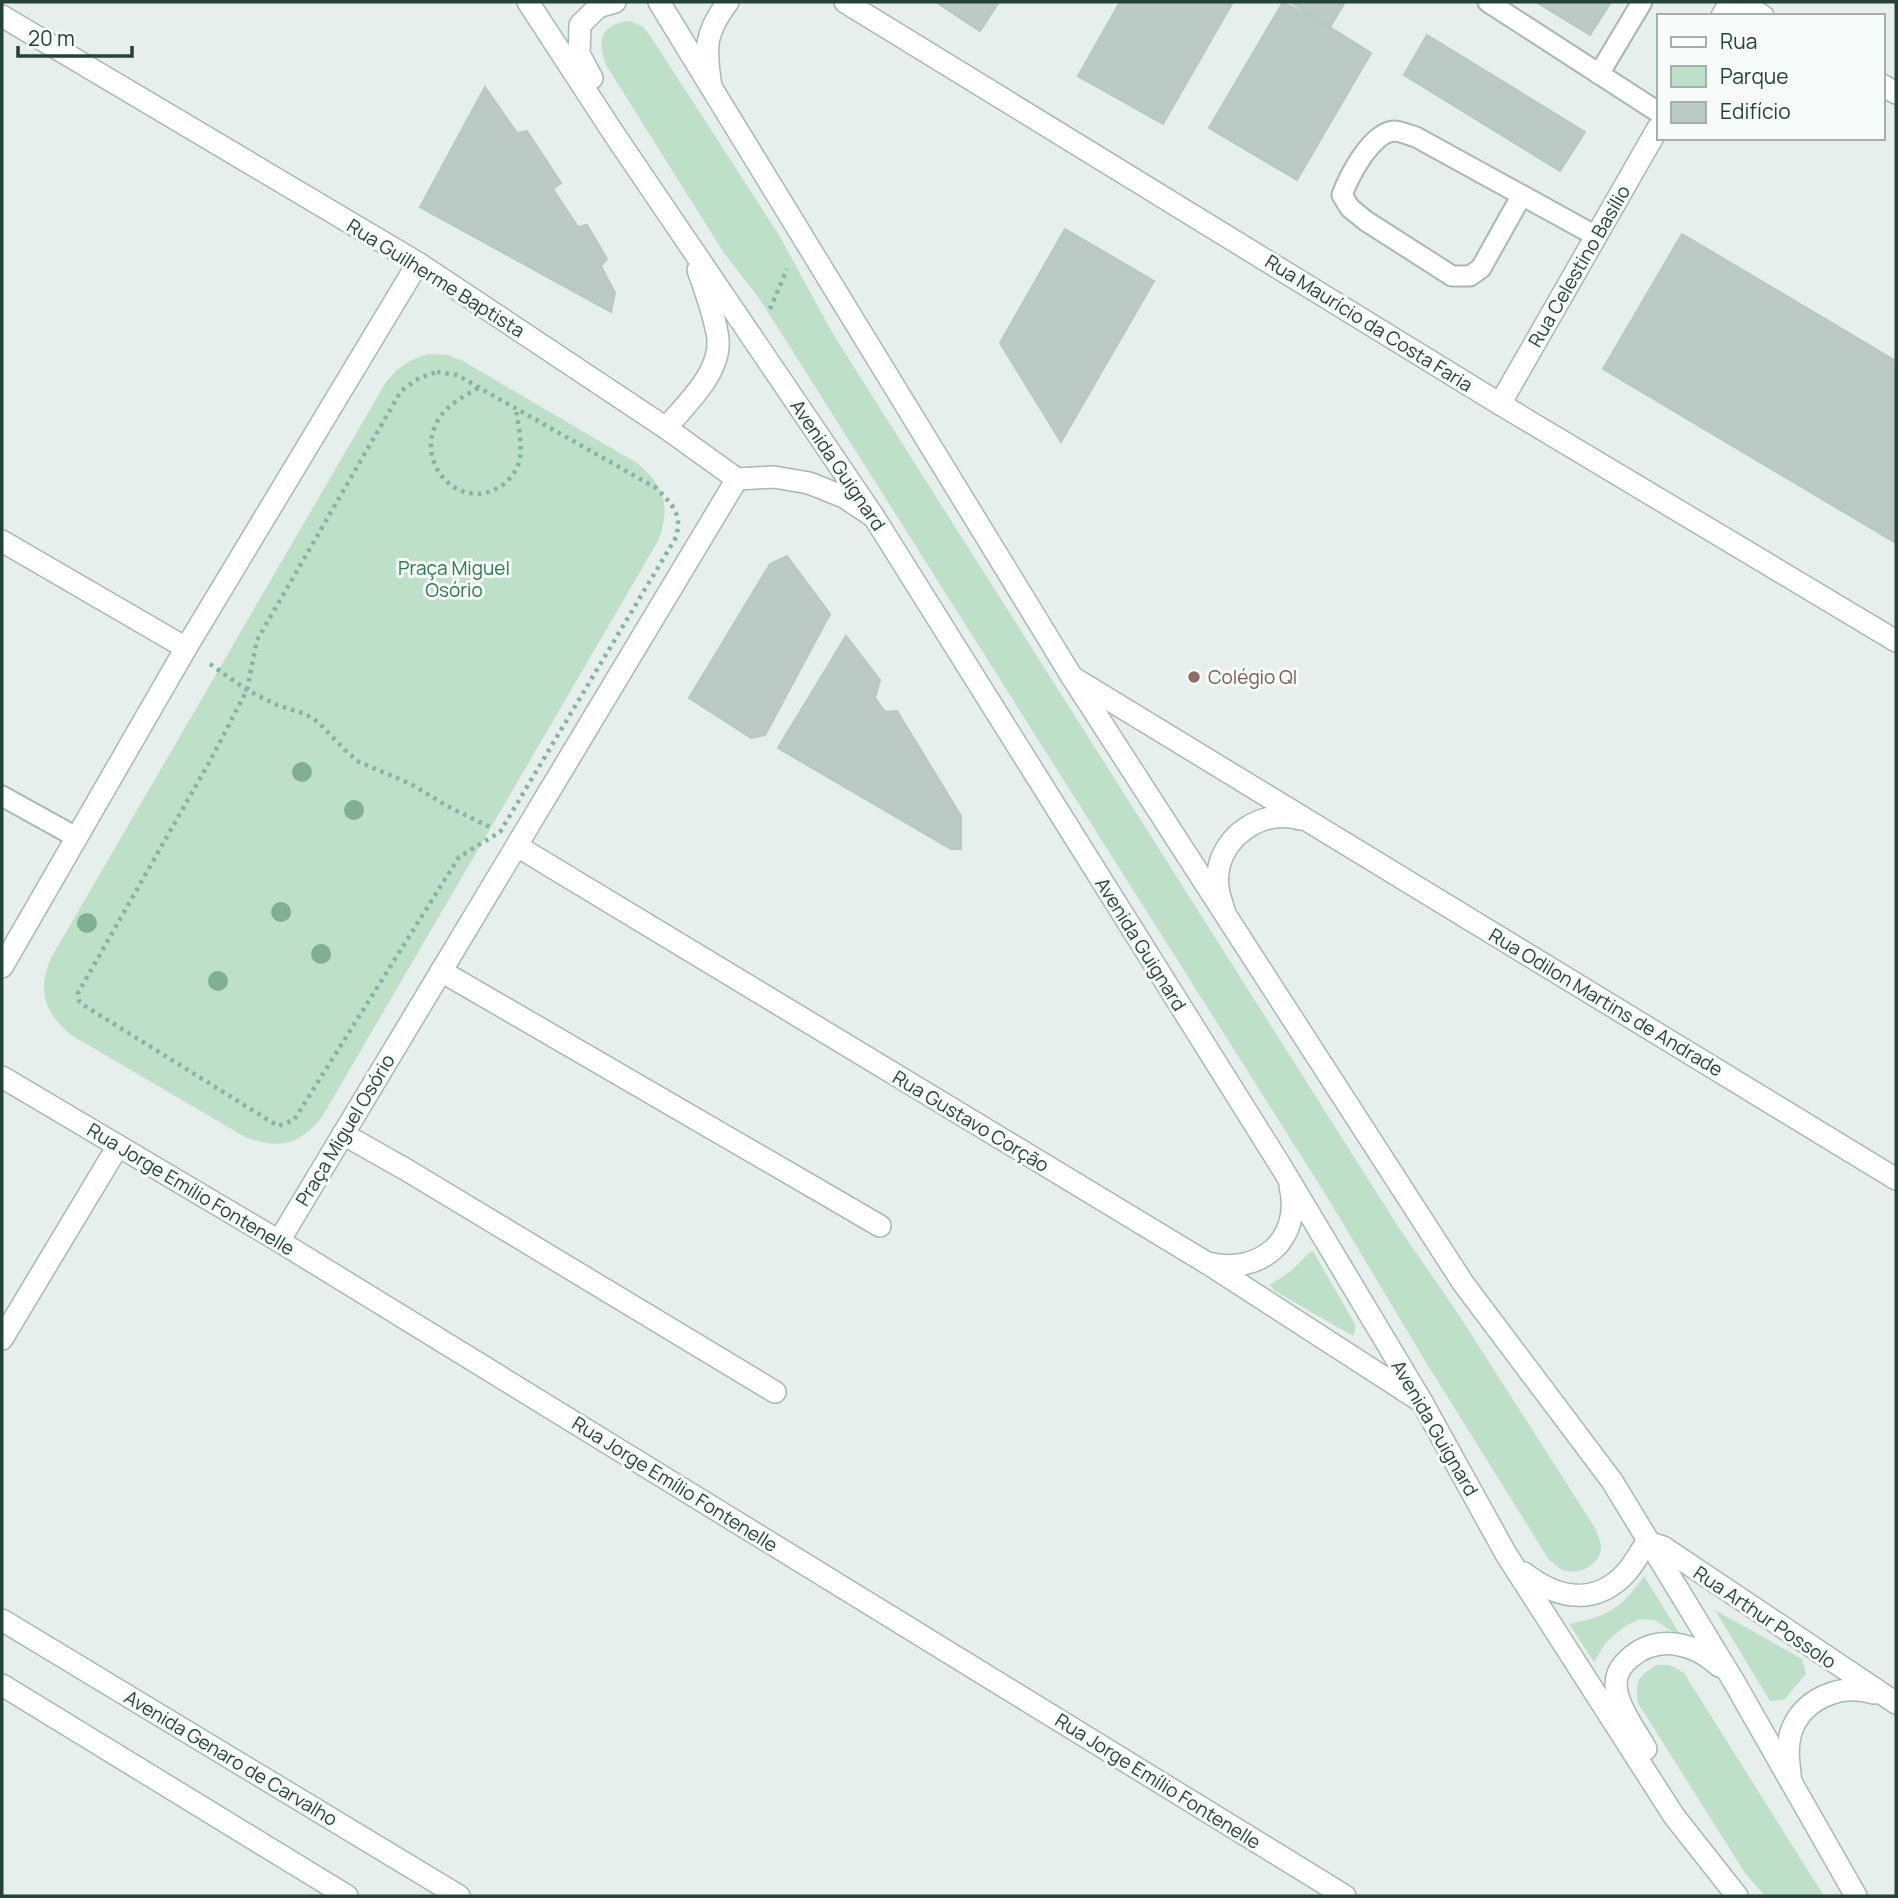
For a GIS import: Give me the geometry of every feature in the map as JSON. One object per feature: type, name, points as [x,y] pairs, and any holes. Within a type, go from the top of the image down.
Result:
[{"type":"street","name":"Avenida Guignard","points":[[528,2],[614,134],[874,517],[1282,1168],[1422,1402],[1506,1553],[1674,1816],[1737,1896]]},
{"type":"street","points":[[614,134],[611,113],[579,54],[580,26],[598,7],[615,2]]},
{"type":"street","points":[[641,2],[650,3],[671,23]]},
{"type":"street","points":[[659,2],[1072,677],[1463,1283],[1612,1482],[1733,1680],[1856,1896]]},
{"type":"street","points":[[711,90],[706,55],[712,23],[728,2]]},
{"type":"street","name":"Rua Maurício da Costa Faria","points":[[845,2],[1500,404],[1896,641]]},
{"type":"street","points":[[1739,2],[1760,14]]},
{"type":"street","name":"Rua Guilherme Baptista","points":[[2,16],[418,264],[666,428],[737,479]]},
{"type":"street","name":"Rua Celestino Basílio","points":[[1500,404],[1657,130]]},
{"type":"street","points":[[666,428],[712,370],[718,342],[712,313],[691,248]]},
{"type":"street","points":[[2,967],[186,648],[418,264]]},
{"type":"street","points":[[737,479],[774,477],[809,483],[844,497],[874,517]]},
{"type":"street","name":"Praça Miguel Osório","points":[[279,1241],[737,479]]},
{"type":"street","points":[[2,541],[186,648]]},
{"type":"street","name":"Rua Odilon Martins de Andrade","points":[[1072,677],[1896,1180]]},
{"type":"street","name":"Rua Odilon Martins de Andrade","points":[[1224,911],[1218,891],[1218,870],[1225,850],[1238,834],[1255,823],[1275,817],[1296,818],[1315,825]]},
{"type":"street","name":"Rua Gustavo Corção","points":[[517,846],[1208,1263],[1422,1402]]},
{"type":"street","points":[[441,971],[880,1226]]},
{"type":"street","name":"Rua Jorge Emílio Fontenelle","points":[[2,1077],[279,1241],[1344,1896]]},
{"type":"street","points":[[343,1134],[775,1392]]},
{"type":"street","points":[[2,1339],[118,1146]]},
{"type":"street","points":[[1208,1263],[1229,1266],[1250,1264],[1275,1248],[1290,1223],[1293,1209],[1289,1181],[1282,1168]]},
{"type":"street","points":[[1506,1553],[1524,1573],[1541,1586],[1570,1597],[1600,1590],[1620,1578],[1628,1572],[1647,1542]]},
{"type":"street","name":"Rua Arthur Possolo","points":[[1647,1542],[1663,1547],[1889,1699]]},
{"type":"street","name":"Avenida Genaro de Carvalho","points":[[2,1620],[459,1896]]},
{"type":"street","points":[[1674,1816],[1671,1795],[1619,1700],[1616,1685],[1618,1672],[1638,1652],[1655,1645],[1674,1643],[1692,1647],[1708,1656],[1733,1680]]},
{"type":"street","points":[[2,1685],[347,1896]]},
{"type":"street","name":"Rua Arthur Possolo","points":[[1791,1782],[1788,1754],[1791,1732],[1802,1713],[1819,1698],[1840,1690],[1861,1689],[1889,1699]]},
{"type":"lane","points":[[1488,2],[1657,111]]},
{"type":"lane","points":[[1599,74],[1642,2]]},
{"type":"lane","points":[[1522,195],[1481,268],[1470,276],[1452,276],[1366,221],[1350,208],[1342,195],[1347,181],[1367,150],[1380,136],[1394,131],[1416,137],[1522,195],[1596,236]]},
{"type":"lane","points":[[2,796],[76,837]]},
{"type":"path","points":[[751,336],[773,304],[788,267],[808,246]]},
{"type":"path","points":[[438,373],[457,375],[478,388],[656,488],[669,501],[678,516],[679,527],[675,539],[500,832],[459,857],[294,1120],[278,1126],[85,1006],[79,1001],[78,993],[210,761],[247,690],[257,640],[401,391],[419,378],[438,373]]},
{"type":"path","points":[[478,388],[455,401],[441,416],[431,434],[430,454],[438,472],[453,488],[478,494],[496,490],[512,477],[520,459],[516,409]]},
{"type":"path","points":[[186,648],[247,690],[311,718],[359,762],[411,784],[447,806],[500,832],[517,846]]},
{"type":"green space","points":[[630,21],[643,27],[651,37],[779,235],[833,334],[1399,1228],[1459,1315],[1595,1528],[1601,1545],[1600,1552],[1589,1567],[1570,1571],[1561,1569],[1549,1560],[1329,1200],[759,298],[724,253],[606,65],[602,48],[603,35],[612,26]]},
{"type":"green space","name":"Praça Miguel Osório","points":[[429,354],[447,355],[463,361],[637,463],[654,480],[663,498],[662,529],[658,541],[322,1117],[297,1139],[279,1144],[257,1141],[245,1137],[71,1035],[49,1009],[44,981],[51,958],[386,382],[405,364]]},
{"type":"green space","points":[[1313,1251],[1356,1326],[1353,1336],[1275,1291],[1270,1285]]},
{"type":"green space","points":[[1644,1576],[1683,1639],[1655,1620],[1639,1619],[1606,1642],[1594,1662],[1569,1624],[1604,1614],[1621,1604]]},
{"type":"green space","points":[[1715,1610],[1802,1659],[1806,1674],[1784,1700],[1770,1701]]},
{"type":"green space","points":[[1657,1665],[1670,1665],[1684,1673],[1824,1896],[1765,1896],[1745,1873],[1638,1703],[1639,1680]]},
{"type":"building","points":[[936,2],[999,2],[980,31]]},
{"type":"building","points":[[1120,2],[1233,2],[1163,124],[1078,76]]},
{"type":"building","points":[[1283,2],[1371,53],[1297,180],[1209,128]]},
{"type":"building","points":[[1290,2],[1345,2],[1330,27]]},
{"type":"building","points":[[1536,2],[1611,2],[1590,35]]},
{"type":"building","points":[[1427,35],[1585,132],[1560,171],[1404,75]]},
{"type":"building","points":[[485,87],[517,133],[527,131],[561,183],[553,189],[578,227],[587,225],[607,259],[601,266],[615,293],[611,312],[420,207]]},
{"type":"building","points":[[1065,229],[1154,281],[1061,442],[1000,343]]},
{"type":"building","points":[[1682,234],[1896,361],[1896,543],[1603,369]]},
{"type":"building","points":[[787,556],[830,614],[765,735],[751,738],[689,698],[770,564]]},
{"type":"building","points":[[846,636],[880,680],[875,698],[885,712],[897,711],[961,816],[961,849],[951,849],[778,748]]},
{"type":"place","name":"Colégio QI","points":[[1194,677]]}]
